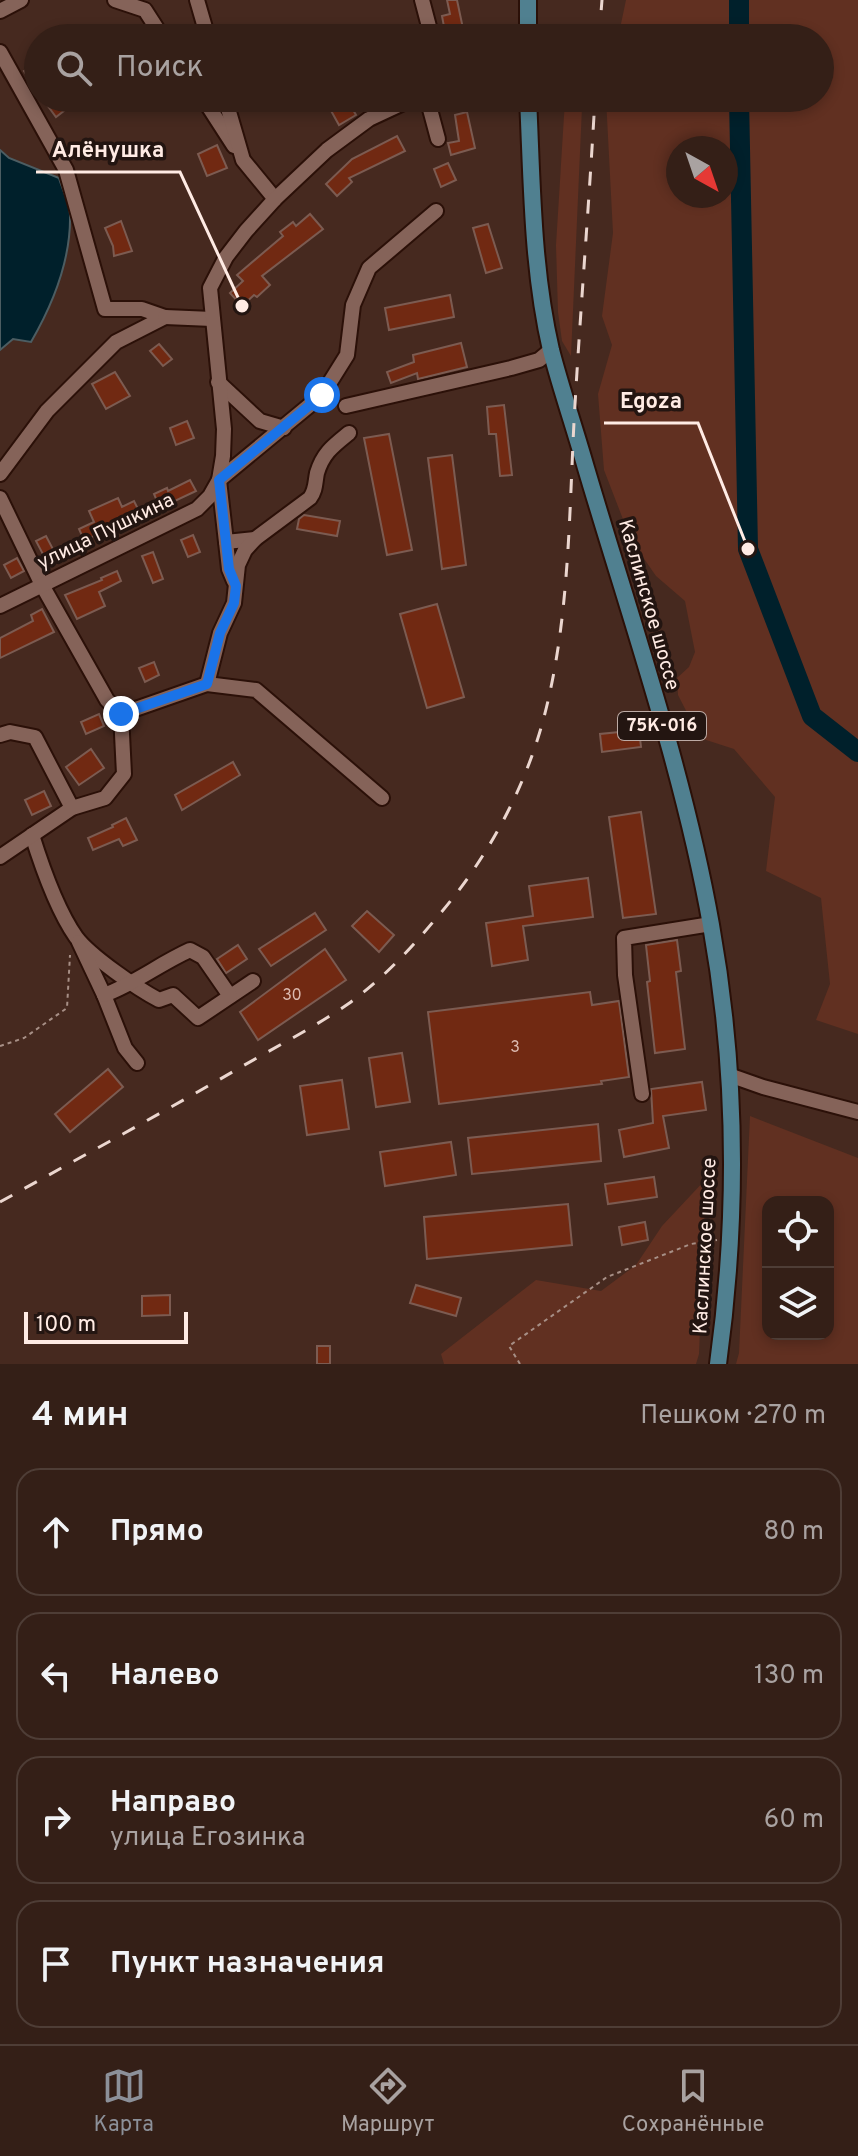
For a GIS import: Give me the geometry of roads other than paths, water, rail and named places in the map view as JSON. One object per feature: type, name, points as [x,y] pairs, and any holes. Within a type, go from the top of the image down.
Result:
[{"type":"main road","points":[[528,0],[528,24]]},
{"type":"main road","name":"Каслинское шоссе","points":[[529,112],[536,249],[551,350],[666,740],[711,924],[721,990],[729,1075],[732,1202],[727,1293],[718,1364]]},
{"type":"street","points":[[0,11],[21,0]]},
{"type":"street","points":[[115,0],[145,10],[154,24]]},
{"type":"street","points":[[197,0],[204,24]]},
{"type":"street","points":[[422,0],[428,24]]},
{"type":"street","points":[[0,52],[24,95]]},
{"type":"street","points":[[34,112],[66,170],[105,309],[142,309],[165,317],[212,319]]},
{"type":"street","points":[[212,112],[243,160],[275,199]]},
{"type":"street","points":[[229,112],[243,160]]},
{"type":"street","points":[[236,586],[229,569],[219,480],[224,429],[210,288],[226,257],[275,199],[327,150],[369,119],[384,112]]},
{"type":"street","points":[[431,112],[438,139]]},
{"type":"street","name":"улица Пушкина","points":[[0,606],[197,509],[210,496],[219,480],[322,395],[347,355],[353,305],[369,268],[436,211]]},
{"type":"street","points":[[0,474],[47,411],[116,342],[165,317]]},
{"type":"street","points":[[346,406],[511,368],[539,360],[551,350]]},
{"type":"street","points":[[218,382],[260,421],[284,428]]},
{"type":"street","points":[[207,684],[220,633],[234,603],[238,565],[245,550],[310,498],[325,452],[349,433]]},
{"type":"street","points":[[0,498],[42,585],[107,700],[121,714],[124,774],[105,798],[72,808],[0,857]]},
{"type":"street","points":[[226,542],[255,539]]},
{"type":"street","points":[[121,714],[207,684],[256,690],[382,798]]},
{"type":"street","points":[[0,735],[10,732],[35,737],[72,808]]},
{"type":"street","points":[[32,835],[44,872],[104,995],[125,1048],[137,1063]]},
{"type":"street","points":[[642,1094],[625,975],[624,938],[711,924]]},
{"type":"street","points":[[77,938],[132,985],[159,1000],[173,995],[198,1018],[253,981]]},
{"type":"street","points":[[104,995],[132,985],[162,963],[190,950],[203,957],[230,996]]},
{"type":"street","points":[[729,1075],[858,1112]]},
{"type":"water","points":[[0,150],[9,158],[59,178],[70,215],[70,232],[64,265],[53,297],[31,342],[13,339],[0,350]]},
{"type":"waterway","points":[[739,0],[739,24]]},
{"type":"waterway","points":[[739,112],[748,549],[812,716],[858,752]]},
{"type":"railway","points":[[600,24],[602,0]]},
{"type":"railway","points":[[0,1202],[296,1036],[360,995],[404,955],[452,900],[500,826],[536,745],[559,645],[594,112]]},
{"type":"place","name":"Алёнушка","points":[[242,306]]},
{"type":"place","name":"Egoza","points":[[748,549]]}]
